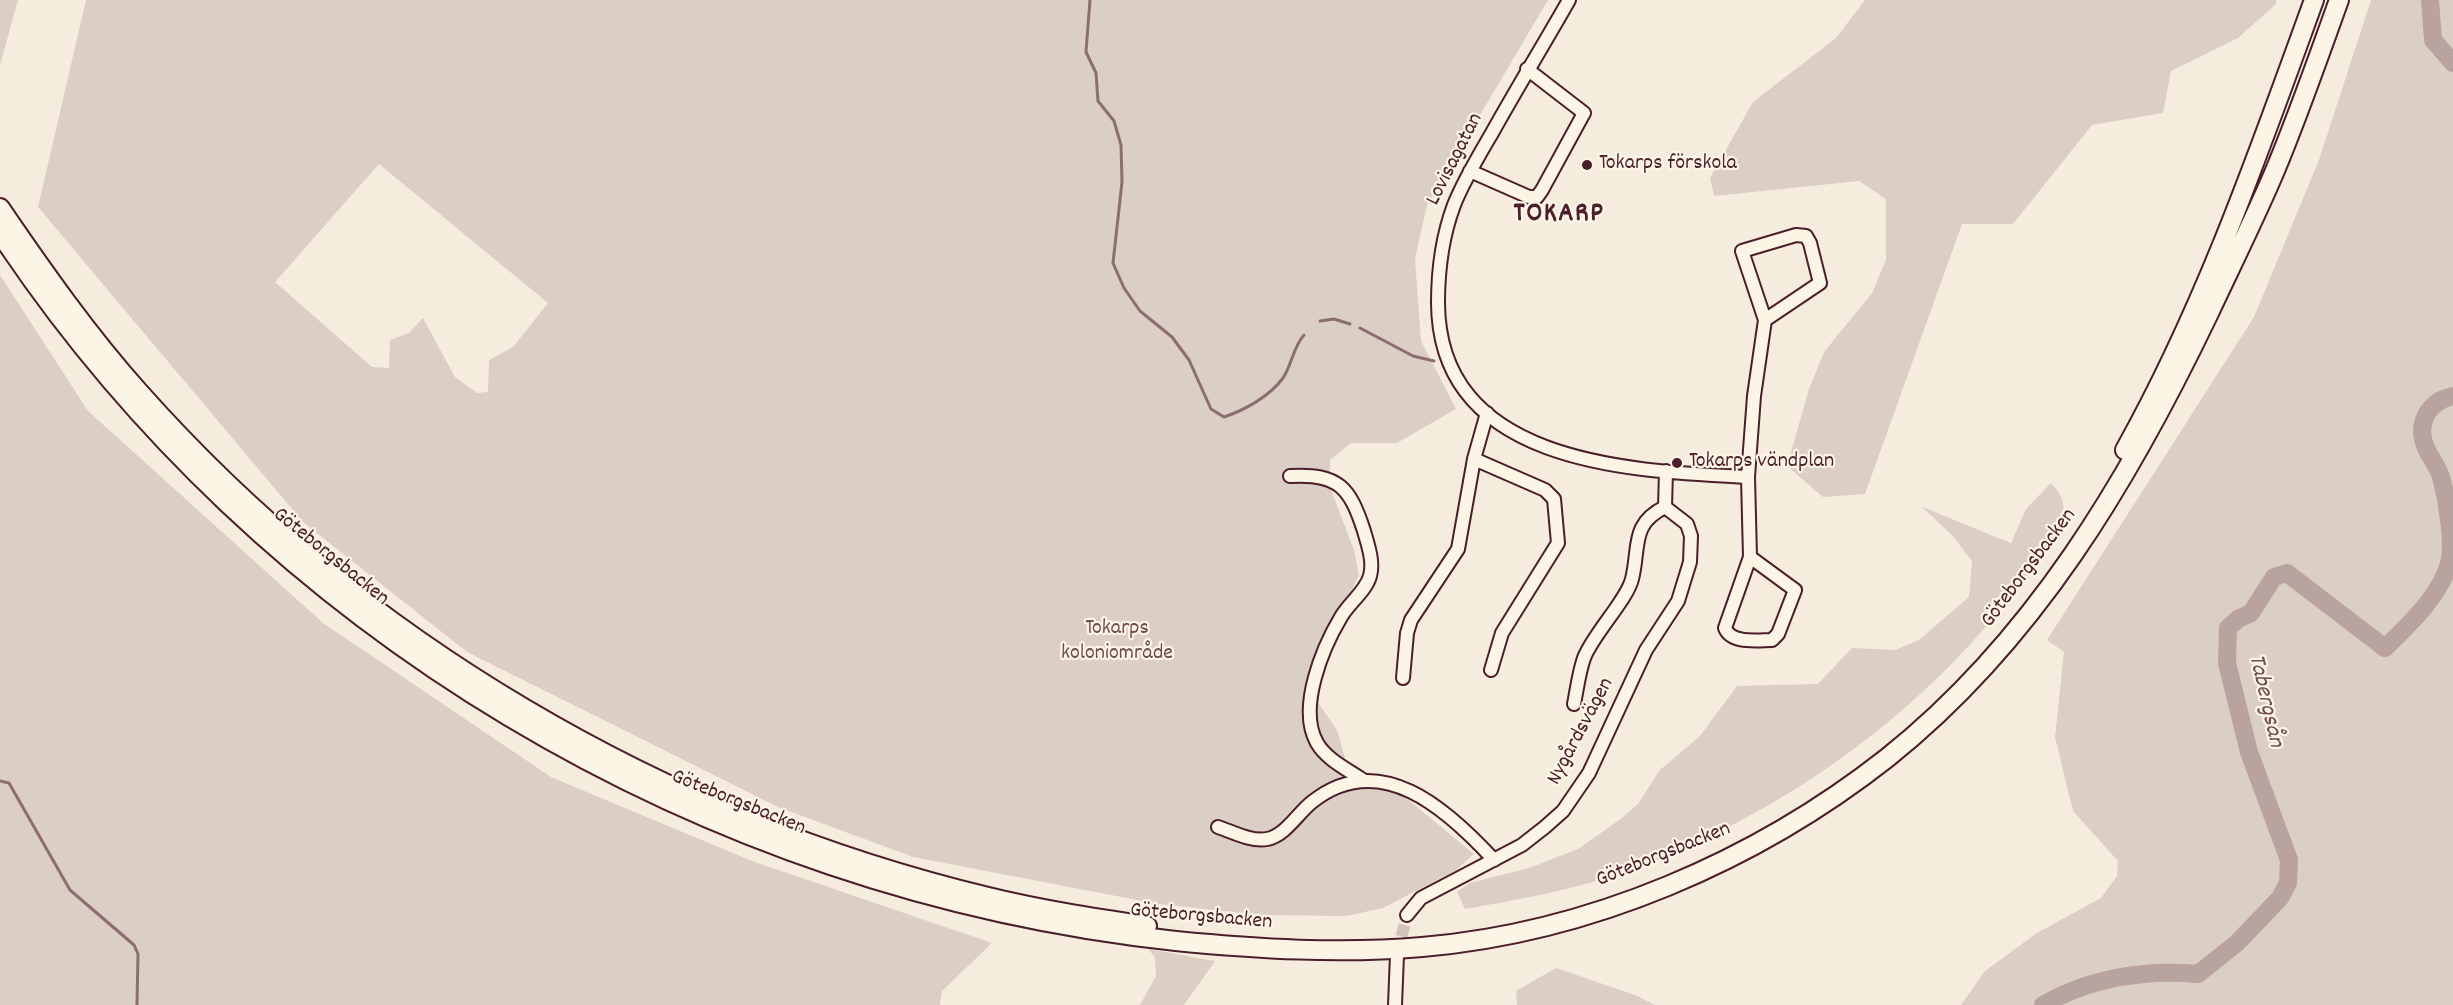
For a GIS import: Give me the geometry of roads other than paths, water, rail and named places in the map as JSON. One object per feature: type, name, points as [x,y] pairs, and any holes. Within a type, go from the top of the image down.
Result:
[{"type":"highway","name":"Göteborgsbacken","points":[[0,207],[63,299],[138,392],[203,461],[360,599],[509,699],[586,745],[748,821],[887,868],[989,898],[1151,926],[1240,936],[1384,938],[1478,928],[1617,892],[1665,874],[1744,837],[1808,799],[1884,745],[1953,682],[2023,606],[2084,519],[2132,438],[2184,336],[2213,270],[2314,0]]},
{"type":"highway","name":"Göteborgsbacken","points":[[0,233],[94,360],[136,410],[182,459],[264,537],[328,591],[410,653],[501,713],[580,758],[662,799],[743,835],[826,865],[992,912],[1088,931],[1238,947],[1380,950],[1478,940],[1525,930],[1611,906],[1688,877],[1731,857],[1808,813],[1857,780],[1925,725],[1997,653],[2033,612],[2095,524],[2172,389],[2273,174],[2339,0]]},
{"type":"street","name":"Lovisagatan","points":[[1569,0],[1470,171],[1454,206],[1442,245],[1438,283],[1439,323],[1451,369],[1463,389],[1486,412],[1530,441],[1570,456],[1610,465],[1748,477]]},
{"type":"street","points":[[1470,171],[1529,197],[1537,197],[1542,190],[1584,113],[1527,69]]},
{"type":"street","points":[[1750,557],[1795,590],[1778,634],[1772,640],[1734,638],[1727,634],[1725,628],[1750,557],[1748,477],[1754,396],[1765,320],[1742,250],[1796,235],[1806,236],[1810,243],[1820,283],[1765,320]]},
{"type":"street","points":[[1403,678],[1406,642],[1411,620],[1458,549],[1474,459],[1486,412]]},
{"type":"street","points":[[1474,459],[1545,490],[1554,499],[1558,543],[1502,633],[1491,670]]},
{"type":"street","points":[[1665,507],[1666,471]]},
{"type":"street","points":[[1290,476],[1309,475],[1335,482],[1348,492],[1367,543],[1370,576],[1335,628],[1319,663],[1311,694],[1312,730],[1316,741],[1333,761],[1363,780]]},
{"type":"street","name":"Nygårdsvägen","points":[[1407,915],[1421,898],[1522,844],[1563,811],[1589,773],[1646,650],[1678,601],[1690,562],[1691,536],[1682,518],[1665,507],[1653,513],[1643,524],[1637,539],[1632,580],[1584,658],[1574,704]]},
{"type":"street","points":[[1218,827],[1247,837],[1269,839],[1319,798],[1363,780],[1391,782],[1418,794],[1477,841],[1494,860]]},
{"type":"street","points":[[1395,1005],[1396,956]]},
{"type":"waterway","points":[[1090,0],[1086,52],[1096,73],[1098,101],[1114,121],[1121,145],[1122,182],[1113,263],[1124,288],[1140,311],[1172,337],[1189,360],[1211,409],[1224,417],[1256,402],[1278,385],[1304,335]]},
{"type":"waterway","name":"Tabergsån","points":[[2430,0],[2433,40],[2453,63]]},
{"type":"waterway","points":[[1320,321],[1334,319],[1350,324]]},
{"type":"waterway","points":[[1360,328],[1413,356],[1434,361]]},
{"type":"waterway","name":"Tabergsån","points":[[2043,1005],[2079,988],[2118,978],[2138,974],[2198,974],[2237,943],[2280,898],[2288,883],[2289,860],[2249,752],[2227,663],[2228,628],[2238,619],[2251,613],[2274,577],[2287,573],[2385,648],[2404,629],[2433,596],[2450,559],[2450,531],[2444,489],[2439,472],[2426,448],[2422,430],[2423,422],[2431,408],[2453,396]]},
{"type":"waterway","points":[[0,781],[9,783],[70,890],[134,945],[138,954],[137,1005]]},
{"type":"tunnel","points":[[1397,954],[1407,915]]},
{"type":"place","name":"Tokarps förskola","points":[[1587,165]]},
{"type":"place","name":"Tokarps vändplan","points":[[1677,463]]},
{"type":"district","name":"TOKARP","points":[[1559,216]]},
{"type":"park label","name":"Tokarps koloniområde","points":[[1117,642]]}]
